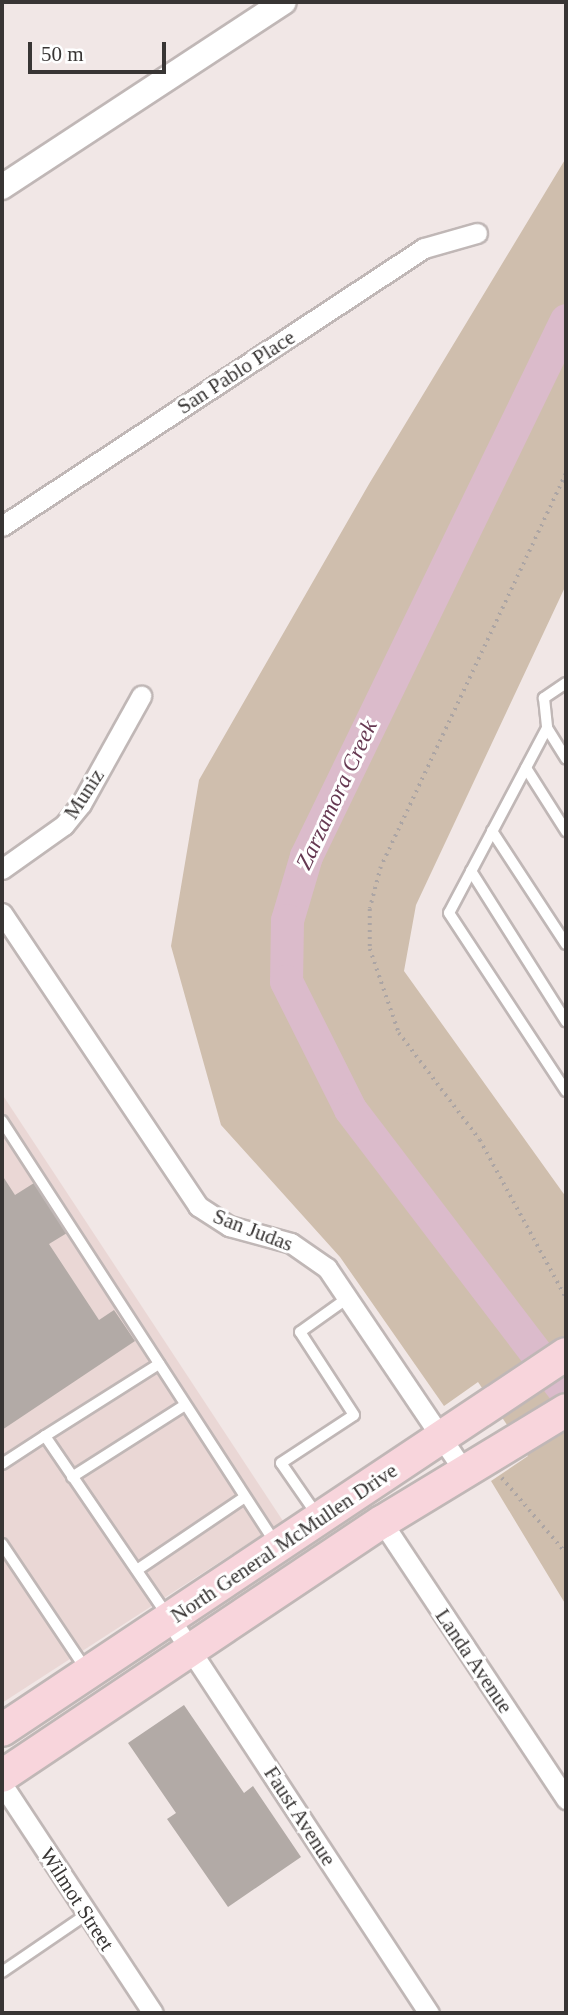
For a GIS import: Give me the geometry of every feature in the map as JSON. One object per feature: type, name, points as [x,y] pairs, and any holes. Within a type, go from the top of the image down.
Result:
[{"type":"main road","name":"North General McMullen Drive","points":[[2,1730],[321,1520],[566,1354]]},
{"type":"main road","name":"North General McMullen Drive","points":[[2,1776],[382,1522],[566,1410]]},
{"type":"street","points":[[2,187],[284,2]]},
{"type":"street","name":"San Pablo Place","points":[[2,526],[424,248],[477,233]]},
{"type":"street","name":"Muniz","points":[[2,869],[64,825],[81,804],[141,696]]},
{"type":"street","name":"San Judas","points":[[2,913],[198,1206],[229,1226],[309,1253],[349,1297],[464,1471]]},
{"type":"street","name":"Landa Avenue","points":[[382,1522],[566,1799]]},
{"type":"street","name":"Faust Avenue","points":[[170,1619],[429,2013]]},
{"type":"street","name":"Wilmot Street","points":[[2,1784],[153,2013]]},
{"type":"lane","points":[[566,683],[544,698],[547,728],[566,759]]},
{"type":"lane","points":[[547,728],[449,912],[566,1091]]},
{"type":"lane","points":[[526,768],[566,831]]},
{"type":"lane","points":[[492,831],[566,944]]},
{"type":"lane","points":[[471,871],[566,1021]]},
{"type":"lane","points":[[2,1121],[278,1548]]},
{"type":"lane","points":[[321,1520],[281,1463],[354,1415],[300,1332],[349,1297]]},
{"type":"lane","points":[[2,1464],[159,1364]]},
{"type":"lane","points":[[72,1477],[185,1405]]},
{"type":"lane","points":[[44,1436],[170,1619]]},
{"type":"lane","points":[[137,1570],[245,1497]]},
{"type":"lane","points":[[2,1544],[88,1673]]},
{"type":"lane","points":[[2,1972],[87,1914]]},
{"type":"path","points":[[496,1478],[507,1479],[529,1512],[566,1553]]},
{"type":"shaded area","points":[[566,158],[566,585],[416,905],[404,971],[566,1197],[566,1605],[491,1481],[528,1456],[478,1382],[444,1406],[340,1257],[221,1125],[171,946],[199,780],[369,484]]},
{"type":"shaded area","points":[[2,1094],[283,1521],[2,1703]]},
{"type":"building","points":[[2,1175],[15,1195],[34,1183],[67,1233],[49,1244],[99,1320],[114,1310],[135,1341],[2,1430]]},
{"type":"building","points":[[184,1705],[244,1793],[253,1786],[301,1857],[228,1907],[167,1819],[176,1813],[128,1743]]},
{"type":"waterway","name":"Zarzamora Creek","points":[[566,320],[306,856],[287,920],[286,981],[350,1109],[566,1393]]}]
